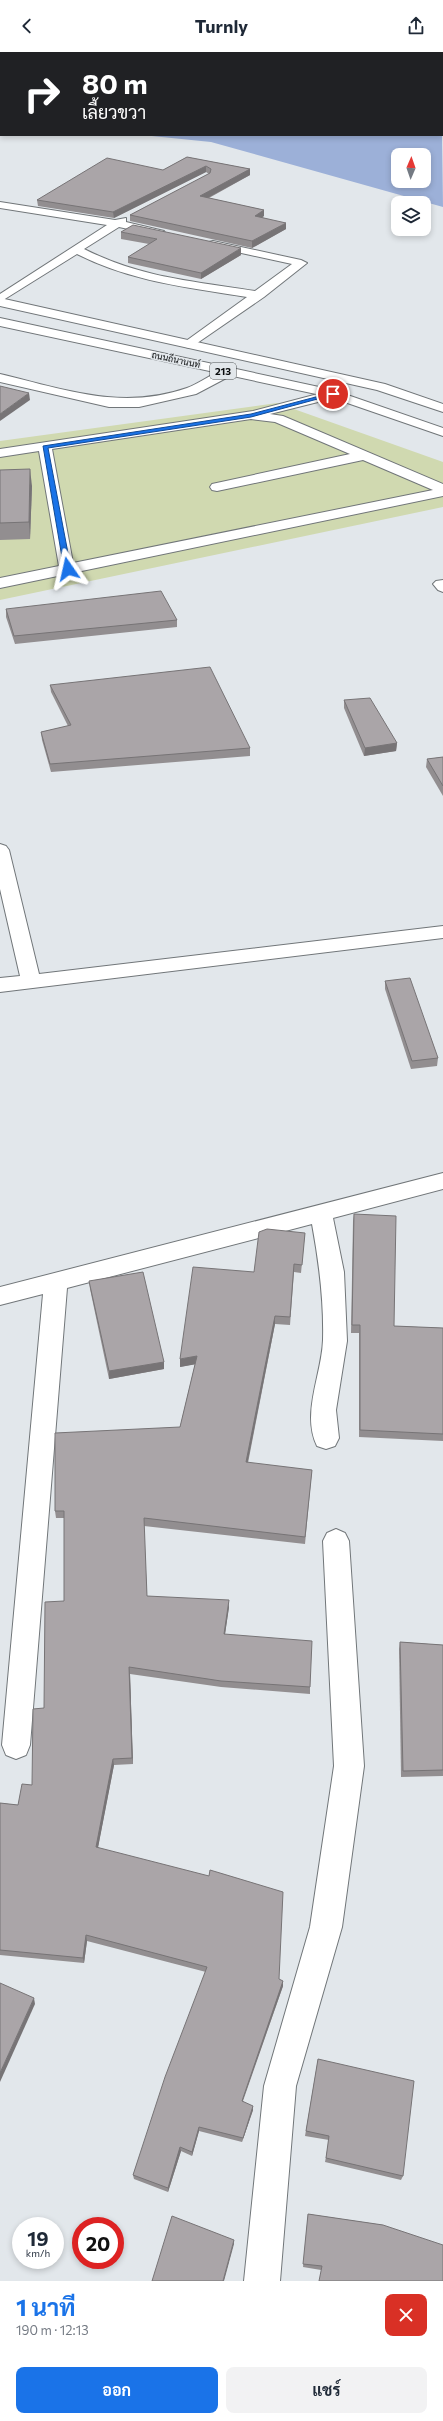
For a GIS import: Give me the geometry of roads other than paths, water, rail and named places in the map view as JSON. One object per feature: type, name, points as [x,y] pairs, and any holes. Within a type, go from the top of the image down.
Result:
[{"type":"street","points":[[0,205],[116,223],[170,235]]},
{"type":"street","points":[[0,300],[116,223],[135,213]]},
{"type":"street","points":[[190,344],[260,295],[301,263],[201,242]]},
{"type":"street","points":[[76,249],[108,265],[153,279],[260,295]]},
{"type":"street","name":"ถนนถีนานนท์","points":[[0,300],[381,387],[443,408]]},
{"type":"street","name":"ถนนถีนานนท์","points":[[0,322],[333,394],[443,432]]},
{"type":"street","points":[[0,378],[110,403],[139,403],[192,391],[228,372]]},
{"type":"street","points":[[0,453],[251,415],[333,394]]},
{"type":"street","points":[[251,415],[278,419],[366,455],[443,489]]},
{"type":"street","points":[[45,447],[68,569]]},
{"type":"street","points":[[217,487],[366,455]]},
{"type":"street","points":[[0,583],[443,492]]},
{"type":"street","points":[[0,850],[31,980]]},
{"type":"street","points":[[0,985],[31,980],[443,932]]},
{"type":"street","points":[[0,1296],[443,1181]]},
{"type":"street","points":[[321,1212],[332,1272],[335,1341],[324,1410],[326,1438]]},
{"type":"street","points":[[16,1745],[56,1282]]},
{"type":"street","points":[[262,2281],[280,2086],[326,1927],[349,1766],[336,1541]]},
{"type":"water","points":[[152,136],[442,136],[443,207],[431,204],[431,196],[404,196],[211,142]]}]
